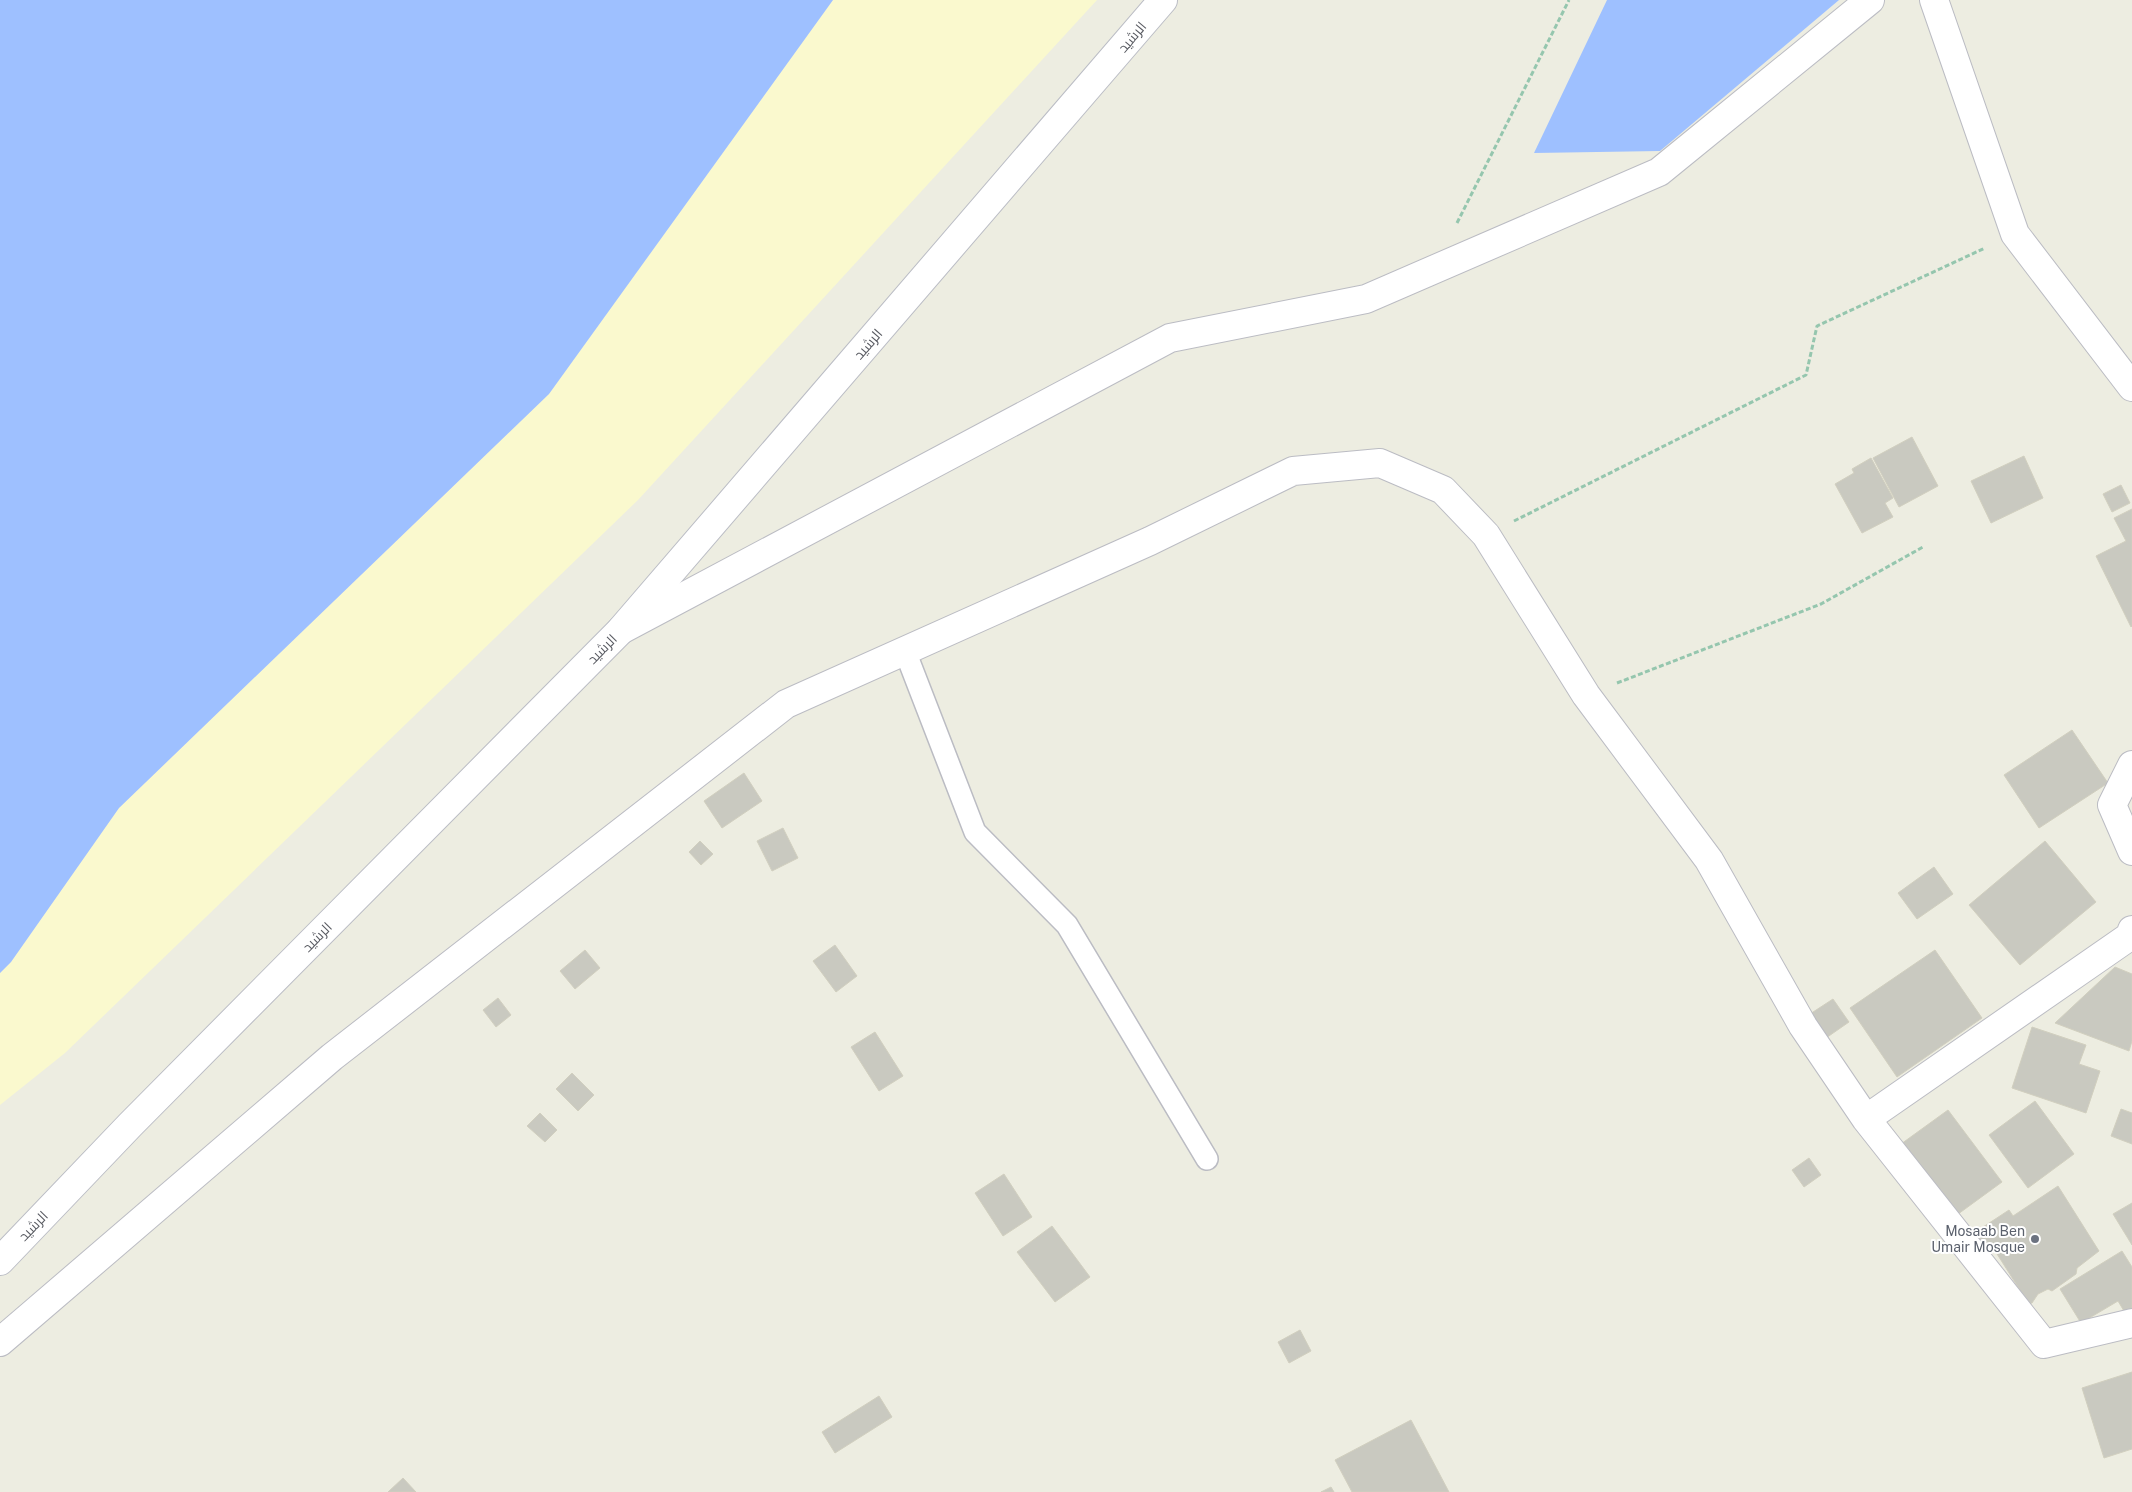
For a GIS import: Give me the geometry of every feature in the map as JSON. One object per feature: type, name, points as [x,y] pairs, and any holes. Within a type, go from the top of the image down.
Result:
[{"type":"street","name":"الرشيد","points":[[0,1261],[137,1118],[621,630],[1163,0]]},
{"type":"street","points":[[621,630],[1170,338],[1366,299],[1659,172],[1870,0]]},
{"type":"street","points":[[1934,0],[2015,234],[2132,387]]},
{"type":"street","points":[[0,1342],[332,1057],[786,704],[1150,541],[1293,471],[1380,463],[1443,490],[1486,535],[1586,695],[1709,860],[1803,1026],[1866,1119],[2044,1344],[2132,1323]]},
{"type":"street","points":[[2132,765],[2112,805],[2132,851]]},
{"type":"street","points":[[1866,1119],[2130,936],[2132,930]]},
{"type":"lane","points":[[905,651],[975,832],[1067,924],[1207,1159]]},
{"type":"path","points":[[1454,228],[1569,0]]},
{"type":"path","points":[[1486,535],[1806,374],[1817,326],[2015,234]]},
{"type":"path","points":[[1586,695],[1821,604],[1923,547]]},
{"type":"sand","points":[[833,0],[1097,0],[638,500],[65,1053],[0,1105],[0,973],[11,962],[119,808],[549,394]]},
{"type":"water","points":[[0,0],[833,0],[549,394],[119,808],[11,962],[0,973]]},
{"type":"water","points":[[1607,0],[1839,0],[1660,151],[1534,153]]},
{"type":"building","points":[[1912,437],[1938,486],[1899,507],[1873,458]]},
{"type":"building","points":[[2024,456],[2043,498],[1991,523],[1971,481]]},
{"type":"building","points":[[1871,458],[1893,498],[1885,503],[1893,517],[1862,533],[1835,484],[1854,473],[1852,469]]},
{"type":"building","points":[[2121,485],[2130,503],[2112,512],[2103,494]]},
{"type":"building","points":[[2132,509],[2131,627],[2096,556],[2126,541],[2114,518]]},
{"type":"building","points":[[2072,730],[2108,783],[2039,828],[2004,775]]},
{"type":"building","points":[[744,773],[762,801],[722,828],[704,801]]},
{"type":"building","points":[[783,828],[798,858],[772,871],[757,841]]},
{"type":"building","points":[[700,841],[713,854],[701,865],[689,852]]},
{"type":"building","points":[[2045,841],[2096,902],[2020,965],[1969,905]]},
{"type":"building","points":[[1934,867],[1953,894],[1917,919],[1898,893]]},
{"type":"building","points":[[835,945],[857,976],[836,992],[813,961]]},
{"type":"building","points":[[585,950],[600,968],[575,989],[560,971]]},
{"type":"building","points":[[1935,950],[1982,1018],[1897,1077],[1850,1008]]},
{"type":"building","points":[[2115,967],[2132,974],[2132,1041],[2129,1051],[2055,1023]]},
{"type":"building","points":[[498,998],[511,1015],[496,1027],[483,1010]]},
{"type":"building","points":[[1833,999],[1849,1022],[1826,1038],[1810,1014]]},
{"type":"building","points":[[2032,1027],[2086,1045],[2079,1064],[2100,1071],[2086,1113],[2012,1088]]},
{"type":"building","points":[[875,1032],[903,1076],[879,1091],[851,1047]]},
{"type":"building","points":[[572,1073],[594,1095],[578,1111],[556,1089]]},
{"type":"building","points":[[2035,1101],[2074,1154],[2028,1188],[1989,1135]]},
{"type":"building","points":[[2121,1109],[2132,1113],[2132,1144],[2111,1136]]},
{"type":"building","points":[[1948,1110],[2002,1182],[1954,1217],[1901,1144]]},
{"type":"building","points":[[540,1113],[557,1130],[545,1142],[527,1126]]},
{"type":"building","points":[[1809,1158],[1821,1175],[1804,1187],[1792,1170]]},
{"type":"building","points":[[1004,1174],[1032,1217],[1003,1236],[975,1193]]},
{"type":"building","name":"Mosaab Ben Umair Mosque","points":[[2058,1186],[2099,1251],[2077,1268],[2076,1274],[2052,1291],[2048,1289],[2038,1294],[2032,1303],[2026,1304],[2023,1295],[1992,1246],[1985,1249],[1974,1233],[2009,1210],[2013,1216]]},
{"type":"building","points":[[2132,1203],[2132,1245],[2113,1214]]},
{"type":"building","points":[[1052,1226],[1090,1277],[1055,1302],[1017,1252]]},
{"type":"building","points":[[2122,1251],[2132,1267],[2132,1313],[2127,1316],[2118,1301],[2081,1323],[2060,1289]]},
{"type":"building","points":[[1300,1330],[1311,1351],[1289,1363],[1278,1342]]},
{"type":"building","points":[[2132,1372],[2132,1449],[2104,1458],[2082,1388]]},
{"type":"building","points":[[879,1396],[892,1417],[835,1453],[822,1432]]},
{"type":"building","points":[[1411,1420],[1449,1492],[1352,1492],[1335,1460]]},
{"type":"building","points":[[403,1478],[416,1492],[388,1492]]},
{"type":"building","points":[[1331,1487],[1334,1492],[1321,1492]]},
{"type":"place","name":"Mosaab Ben Umair Mosque","points":[[2035,1239]]}]
